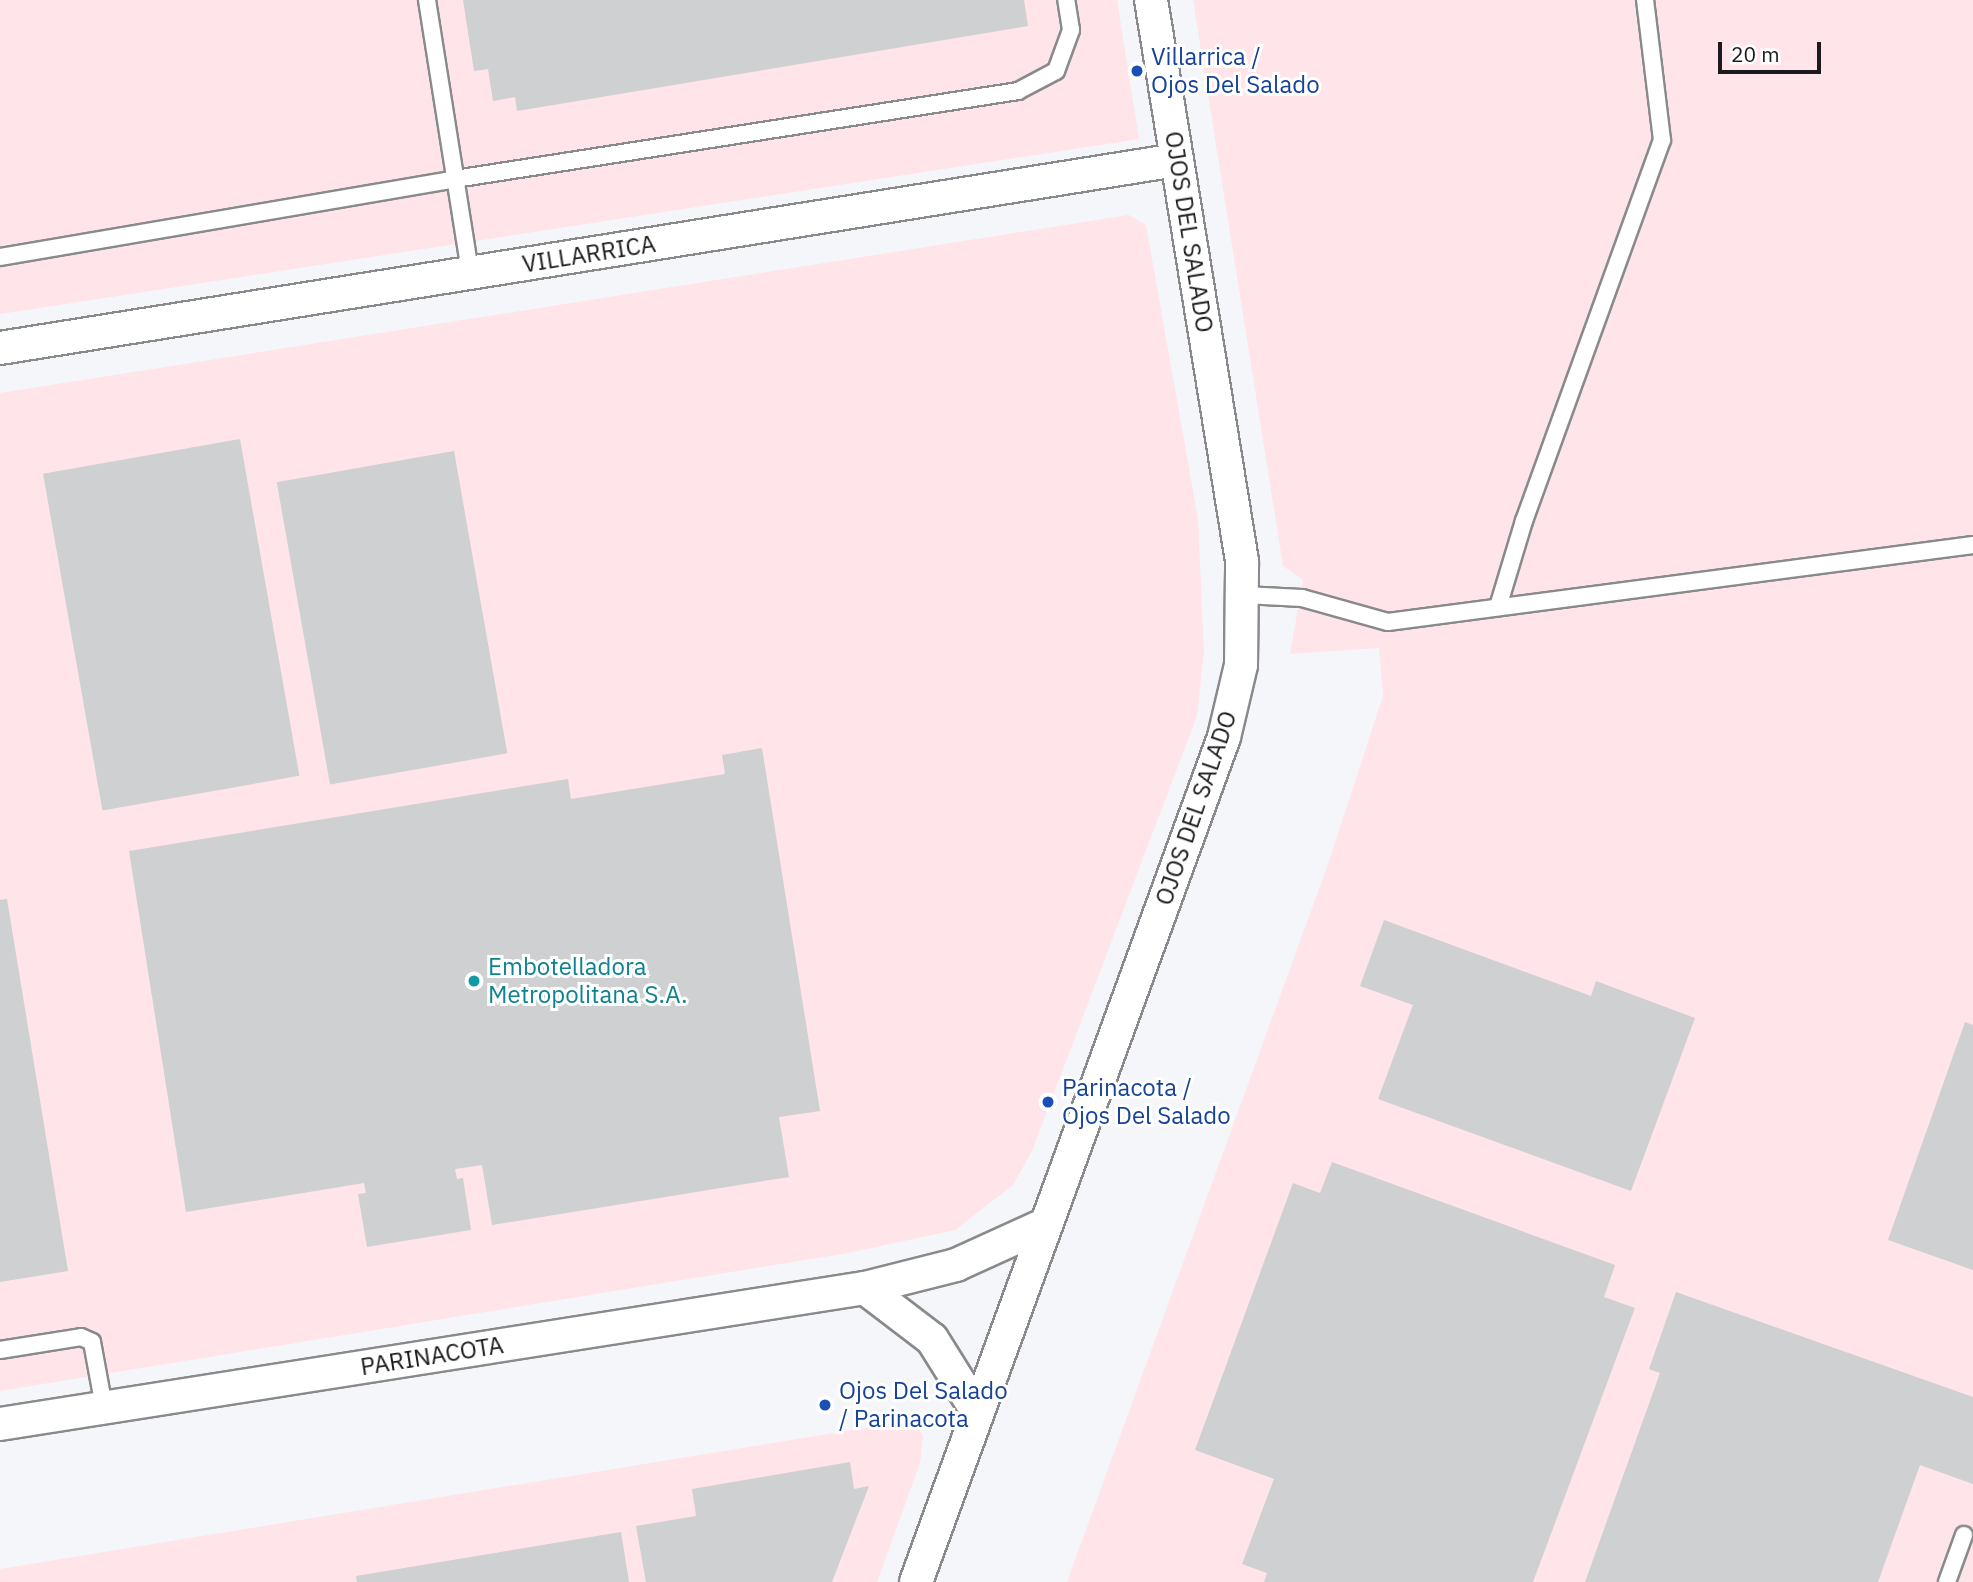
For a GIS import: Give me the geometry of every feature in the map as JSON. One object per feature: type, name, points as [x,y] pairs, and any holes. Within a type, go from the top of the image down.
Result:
[{"type":"street","name":"OJOS DEL SALADO","points":[[916,1582],[1224,737],[1241,665],[1244,596],[1151,0]]},
{"type":"street","name":"VILLARRICA","points":[[0,348],[1177,160]]},
{"type":"street","name":"PARINACOTA","points":[[0,1424],[864,1288],[956,1265],[1046,1224]]},
{"type":"street","points":[[864,1288],[932,1339],[978,1411]]},
{"type":"lane","points":[[427,0],[470,273]]},
{"type":"lane","points":[[0,257],[456,179],[1018,91],[1056,71],[1071,30],[1066,0]]},
{"type":"lane","points":[[1498,607],[1524,521],[1662,140],[1645,0]]},
{"type":"lane","points":[[1244,596],[1302,598],[1388,622],[1973,545]]},
{"type":"lane","points":[[0,1350],[81,1337],[92,1342],[104,1407]]},
{"type":"lane","points":[[1947,1582],[1964,1535]]},
{"type":"shaded area","points":[[0,0],[1117,0],[1139,139],[0,314]]},
{"type":"shaded area","points":[[1193,0],[1973,0],[1973,1582],[1067,1582],[1327,867],[1383,696],[1379,648],[1290,654],[1303,580],[1283,566]]},
{"type":"shaded area","points":[[1129,215],[1146,225],[1198,519],[1204,652],[1197,716],[1032,1151],[1013,1185],[955,1230],[848,1253],[0,1391],[0,393]]},
{"type":"shaded area","points":[[914,1420],[923,1437],[920,1463],[877,1582],[0,1582],[0,1569]]},
{"type":"building","points":[[463,0],[1024,0],[1028,26],[517,111],[515,97],[493,101],[488,69],[474,71]]},
{"type":"building","points":[[240,439],[299,776],[102,811],[43,474]]},
{"type":"building","points":[[454,451],[507,753],[330,785],[277,482]]},
{"type":"building","name":"Embotelladora Metropolitana S.A.","points":[[762,748],[820,1111],[779,1117],[789,1177],[492,1225],[482,1165],[455,1169],[457,1179],[463,1178],[471,1230],[367,1247],[358,1194],[366,1193],[364,1183],[186,1212],[129,851],[568,779],[571,799],[725,774],[722,755]]},
{"type":"building","points":[[7,899],[68,1271],[0,1282],[0,900]]},
{"type":"building","points":[[1384,920],[1591,996],[1596,981],[1695,1018],[1631,1191],[1378,1099],[1413,1005],[1360,986]]},
{"type":"building","points":[[1965,1022],[1973,1025],[1973,1270],[1888,1240]]},
{"type":"building","points":[[1332,1162],[1615,1265],[1604,1297],[1635,1308],[1533,1582],[1264,1582],[1267,1573],[1242,1564],[1274,1479],[1195,1450],[1293,1183],[1320,1193]]},
{"type":"building","points":[[1676,1292],[1973,1397],[1973,1484],[1920,1465],[1878,1582],[1585,1582],[1660,1373],[1649,1369]]},
{"type":"building","points":[[850,1462],[854,1489],[869,1486],[832,1582],[646,1582],[636,1526],[696,1516],[692,1489]]},
{"type":"building","points":[[621,1532],[629,1582],[357,1582],[356,1576]]},
{"type":"place","name":"Villarrica / Ojos Del Salado","points":[[1137,71]]},
{"type":"place","name":"Embotelladora Metropolitana S.A.","points":[[474,981]]},
{"type":"place","name":"Parinacota / Ojos Del Salado","points":[[1048,1102]]},
{"type":"place","name":"Ojos Del Salado / Parinacota","points":[[825,1405]]}]
